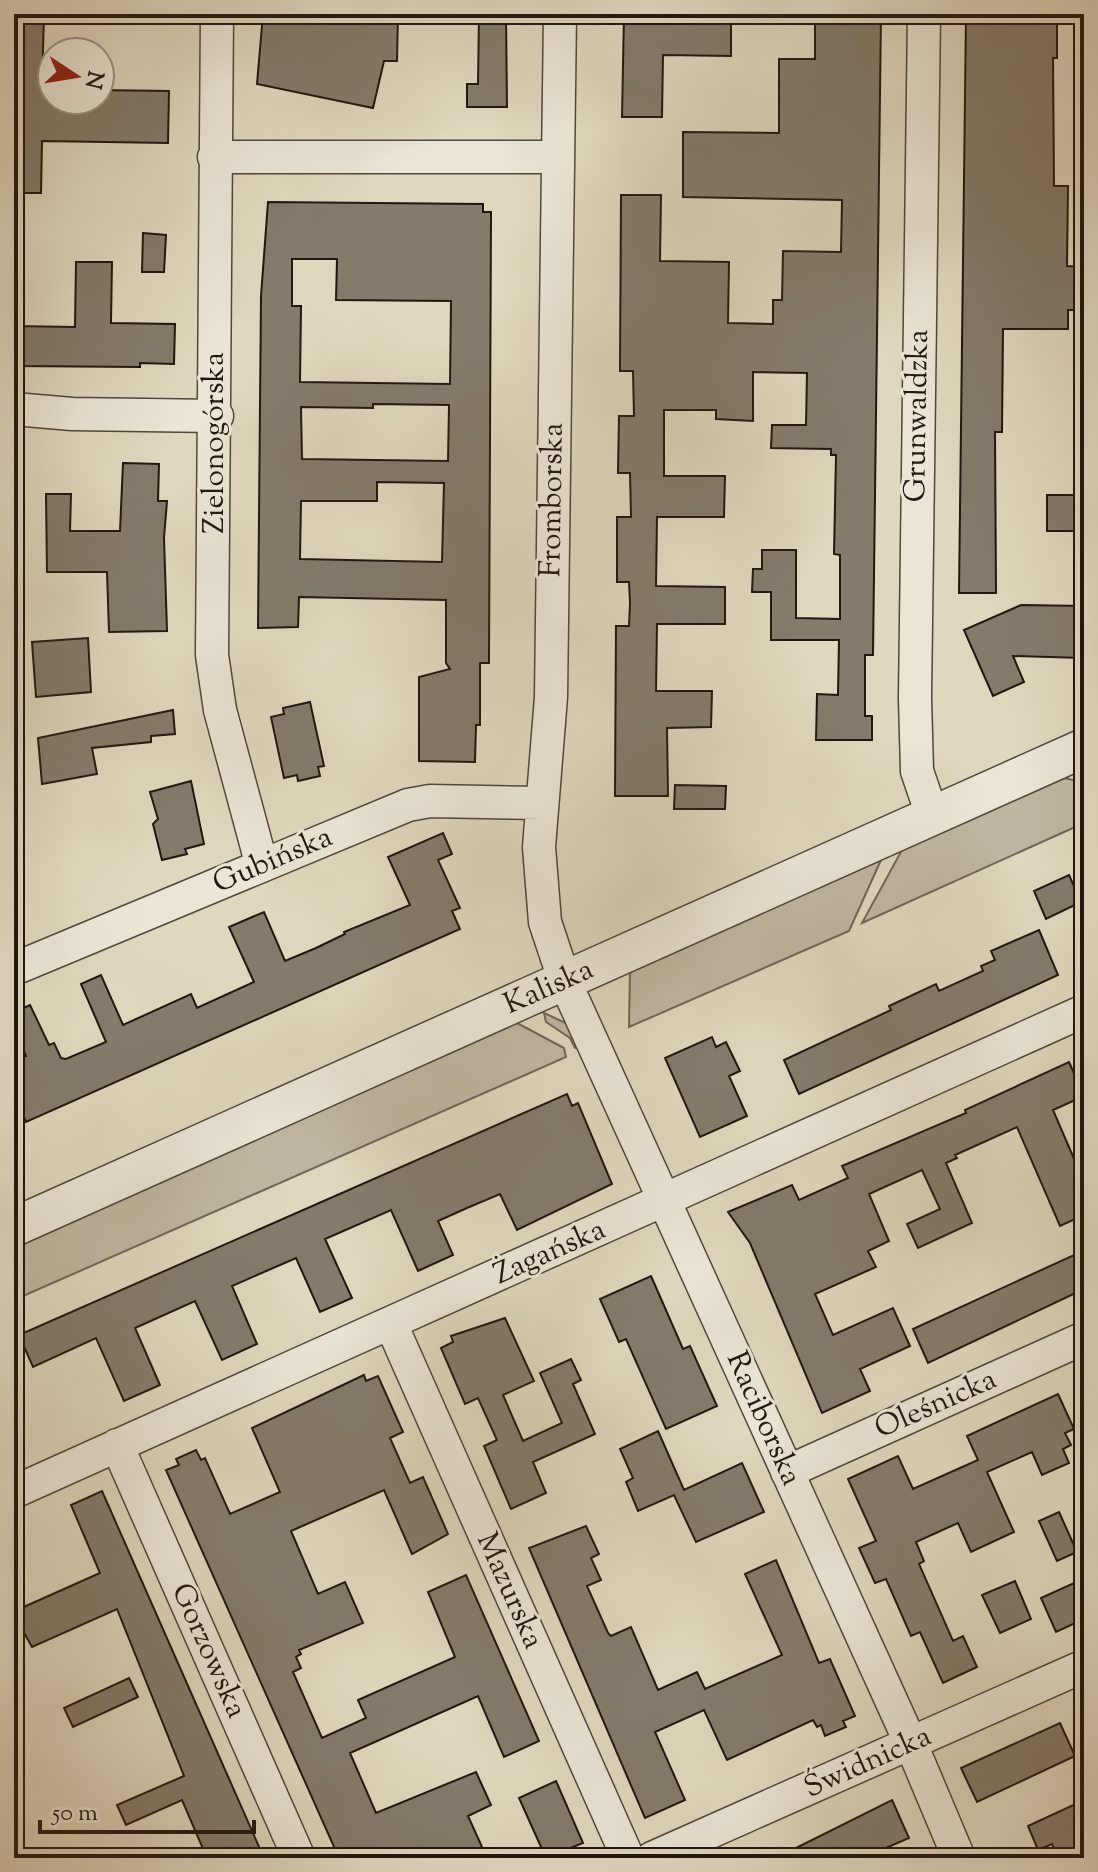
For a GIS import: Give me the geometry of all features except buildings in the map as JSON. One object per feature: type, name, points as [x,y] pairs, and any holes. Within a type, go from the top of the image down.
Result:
[{"type":"street","name":"Zielonogórska","points":[[217,14],[214,157],[217,416],[212,655],[220,710],[262,866]]},
{"type":"street","name":"Fromborska","points":[[560,14],[551,697],[539,847],[545,922],[565,982]]},
{"type":"street","name":"Grunwaldzka","points":[[924,14],[915,698],[917,771],[932,815]]},
{"type":"street","points":[[214,157],[558,157]]},
{"type":"street","points":[[14,409],[217,416]]},
{"type":"street","name":"Kaliska","points":[[14,1227],[1084,748]]},
{"type":"street","name":"Gubińska","points":[[14,969],[408,805],[430,801],[541,803]]},
{"type":"street","name":"Raciborska","points":[[565,982],[911,1744],[959,1858]]},
{"type":"street","name":"Żagańska","points":[[14,1492],[1084,1011]]},
{"type":"street","name":"Mazurska","points":[[391,1324],[628,1858]]},
{"type":"street","name":"Oleśnicka","points":[[787,1472],[1084,1338]]},
{"type":"street","name":"Gorzowska","points":[[117,1445],[299,1858]]},
{"type":"street","name":"Świdnicka","points":[[652,1858],[1084,1666]]},
{"type":"shaded area","points":[[1063,778],[1084,782],[1084,823],[862,923],[903,848]]},
{"type":"shaded area","points":[[881,860],[849,931],[629,1027],[630,972]]},
{"type":"shaded area","points":[[544,1013],[570,1025],[579,1045],[575,1048],[570,1038],[546,1022]]},
{"type":"shaded area","points":[[517,1023],[564,1048],[566,1057],[14,1300],[14,1248]]}]
